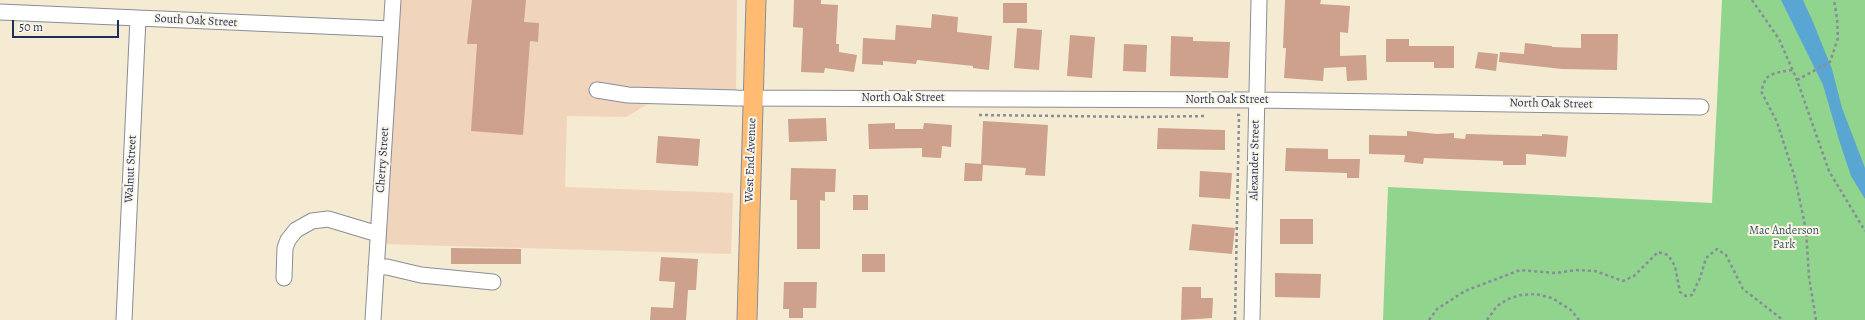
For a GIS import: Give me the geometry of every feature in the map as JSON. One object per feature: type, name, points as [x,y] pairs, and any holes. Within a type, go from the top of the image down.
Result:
[{"type":"main road","name":"West End Avenue","points":[[747,320],[756,0]]},
{"type":"street","name":"Cherry Street","points":[[373,320],[393,0]]},
{"type":"street","name":"Alexander Street","points":[[1252,320],[1259,0]]},
{"type":"street","name":"South Oak Street","points":[[0,12],[391,29]]},
{"type":"street","name":"Walnut Street","points":[[124,320],[138,18]]},
{"type":"street","name":"North Oak Street","points":[[597,90],[628,95],[753,97],[1256,100],[1701,107]]},
{"type":"street","points":[[284,278],[285,248],[288,240],[296,230],[312,221],[328,219],[378,234]]},
{"type":"street","points":[[376,267],[387,267],[421,275],[493,282]]},
{"type":"path","points":[[1752,0],[1779,39],[1797,80],[1829,171],[1865,231]]},
{"type":"path","points":[[1797,80],[1830,62],[1838,38],[1834,0]]},
{"type":"path","points":[[1792,70],[1775,73],[1766,78],[1761,91],[1777,122],[1794,178],[1806,230],[1809,276],[1816,320]]},
{"type":"path","points":[[972,115],[1142,118],[1209,116]]},
{"type":"path","points":[[1232,115],[1239,115],[1235,320]]},
{"type":"path","points":[[1429,320],[1437,309],[1465,291],[1520,270],[1556,273],[1576,270],[1595,271],[1623,281],[1634,276],[1658,252],[1668,255],[1675,266],[1680,292],[1686,296],[1692,295],[1700,278],[1706,258],[1717,249],[1726,255],[1743,288],[1783,320]]},
{"type":"path","points":[[1487,320],[1497,306],[1508,299],[1521,295],[1536,294],[1552,298],[1571,310],[1579,320]]},
{"type":"shaded area","points":[[397,0],[737,0],[736,100],[660,97],[626,117],[567,116],[565,187],[733,193],[731,254],[382,244]]},
{"type":"green space","name":"Mac Anderson Park","points":[[1722,0],[1865,0],[1865,320],[1383,320],[1388,187],[1712,203]]},
{"type":"water","points":[[1781,0],[1803,0],[1813,22],[1832,69],[1842,108],[1865,168],[1865,199],[1851,176],[1823,85]]},
{"type":"building","points":[[472,0],[526,0],[524,22],[539,23],[538,42],[530,41],[523,135],[471,131],[477,44],[467,44]]},
{"type":"building","points":[[794,0],[821,0],[821,4],[838,5],[836,44],[839,44],[839,52],[857,55],[854,72],[825,68],[824,73],[801,72],[803,28],[793,27]]},
{"type":"building","points":[[1285,0],[1321,0],[1320,4],[1350,6],[1348,33],[1340,32],[1340,56],[1366,55],[1367,80],[1347,81],[1346,67],[1324,68],[1323,81],[1284,78],[1286,48],[1283,48]]},
{"type":"building","points":[[1003,3],[1027,3],[1027,23],[1003,23]]},
{"type":"building","points":[[932,14],[958,17],[957,32],[992,36],[989,70],[973,68],[973,66],[917,60],[916,64],[883,61],[883,65],[862,64],[863,38],[895,40],[896,25],[931,28]]},
{"type":"building","points":[[1017,28],[1042,30],[1039,70],[1014,68]]},
{"type":"building","points":[[1581,34],[1618,34],[1617,70],[1562,69],[1499,62],[1500,52],[1524,54],[1525,43],[1552,47],[1581,48]]},
{"type":"building","points":[[1070,35],[1095,37],[1092,78],[1067,76]]},
{"type":"building","points":[[1171,36],[1193,37],[1193,41],[1230,42],[1228,78],[1170,76]]},
{"type":"building","points":[[1386,39],[1409,39],[1409,46],[1454,46],[1454,68],[1434,68],[1434,62],[1386,62]]},
{"type":"building","points":[[1124,44],[1147,45],[1146,72],[1123,71]]},
{"type":"building","points":[[1478,52],[1498,54],[1496,71],[1475,68]]},
{"type":"building","points":[[826,118],[827,141],[789,142],[788,119]]},
{"type":"building","points":[[983,121],[1048,125],[1045,176],[1025,175],[1026,168],[983,165],[982,181],[964,181],[965,163],[981,164]]},
{"type":"building","points":[[895,123],[895,129],[923,129],[924,123],[952,125],[951,147],[942,146],[941,158],[922,157],[922,148],[869,149],[868,124]]},
{"type":"building","points":[[1158,128],[1225,130],[1225,150],[1157,149]]},
{"type":"building","points":[[1407,131],[1437,134],[1454,133],[1454,138],[1465,139],[1466,134],[1542,136],[1542,134],[1568,136],[1566,157],[1526,154],[1526,165],[1503,165],[1503,161],[1424,158],[1423,164],[1404,162],[1405,155],[1369,154],[1369,135],[1407,136]]},
{"type":"building","points":[[658,136],[700,139],[698,166],[656,163]]},
{"type":"building","points":[[1286,148],[1328,149],[1328,159],[1360,159],[1359,178],[1347,178],[1347,173],[1285,171]]},
{"type":"building","points":[[791,168],[836,169],[835,192],[825,192],[825,201],[820,200],[820,249],[797,249],[797,200],[790,200]]},
{"type":"building","points":[[1200,171],[1232,173],[1230,199],[1199,197]]},
{"type":"building","points":[[853,195],[868,195],[868,210],[853,210]]},
{"type":"building","points":[[1280,219],[1313,219],[1313,244],[1280,244]]},
{"type":"building","points":[[1192,224],[1235,228],[1232,254],[1189,250]]},
{"type":"building","points":[[451,248],[521,249],[521,264],[451,264]]},
{"type":"building","points":[[862,254],[885,254],[885,272],[862,272]]},
{"type":"building","points":[[661,257],[698,259],[696,290],[688,290],[686,320],[650,320],[651,307],[673,308],[675,282],[659,281]]},
{"type":"building","points":[[1275,273],[1321,274],[1320,298],[1275,297]]},
{"type":"building","points":[[784,282],[817,282],[816,308],[803,308],[803,318],[789,318],[789,309],[783,309]]},
{"type":"building","points":[[1182,287],[1201,287],[1201,298],[1213,298],[1212,318],[1181,320]]}]
